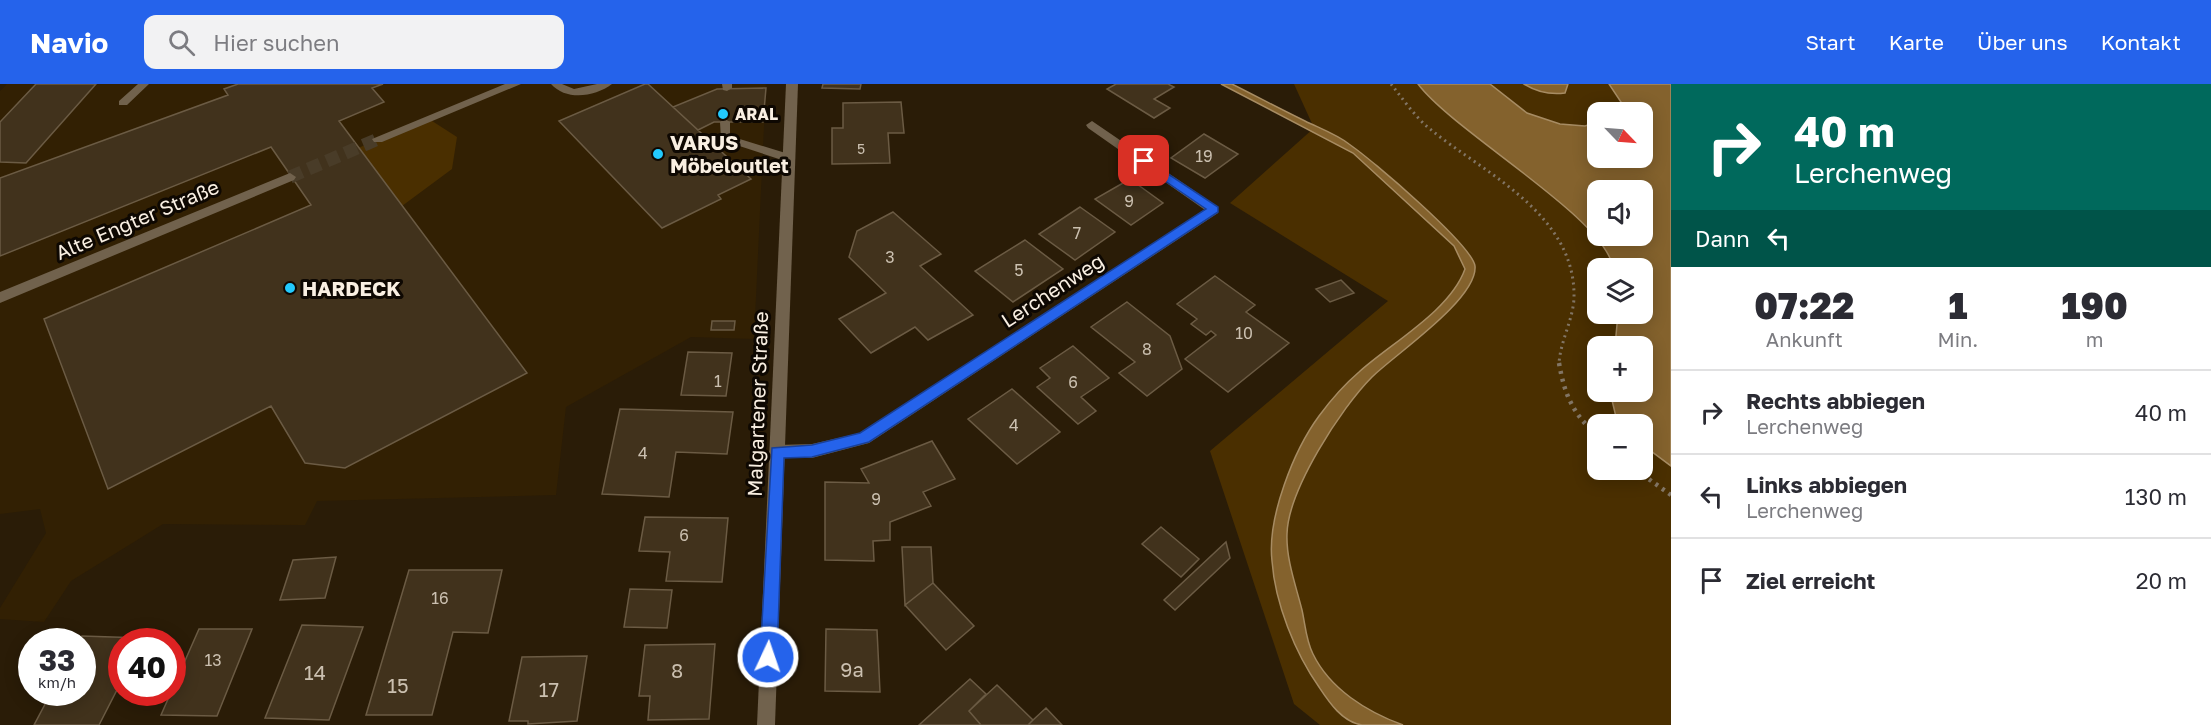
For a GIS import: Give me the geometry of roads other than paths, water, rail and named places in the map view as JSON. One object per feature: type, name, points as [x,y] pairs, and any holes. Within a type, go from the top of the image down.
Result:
[{"type":"street","points":[[378,139],[515,84]]},
{"type":"street","name":"Malgartener Straße","points":[[766,725],[792,84]]},
{"type":"street","name":"Lerchenweg","points":[[777,452],[812,451],[864,438],[1214,210],[1092,125]]},
{"type":"street","name":"Alte Engter Straße","points":[[0,298],[290,177]]},
{"type":"lane","points":[[123,103],[144,84]]},
{"type":"lane","points":[[556,84],[562,91],[571,94],[607,84]]},
{"type":"lane","points":[[725,122],[725,138],[788,158]]},
{"type":"tunnel","points":[[290,177],[378,139]]},
{"type":"place","name":"ARAL","points":[[723,114]]},
{"type":"place","name":"VARUS Möbeloutlet","points":[[658,154]]},
{"type":"place","name":"HARDECK","points":[[290,288]]}]
